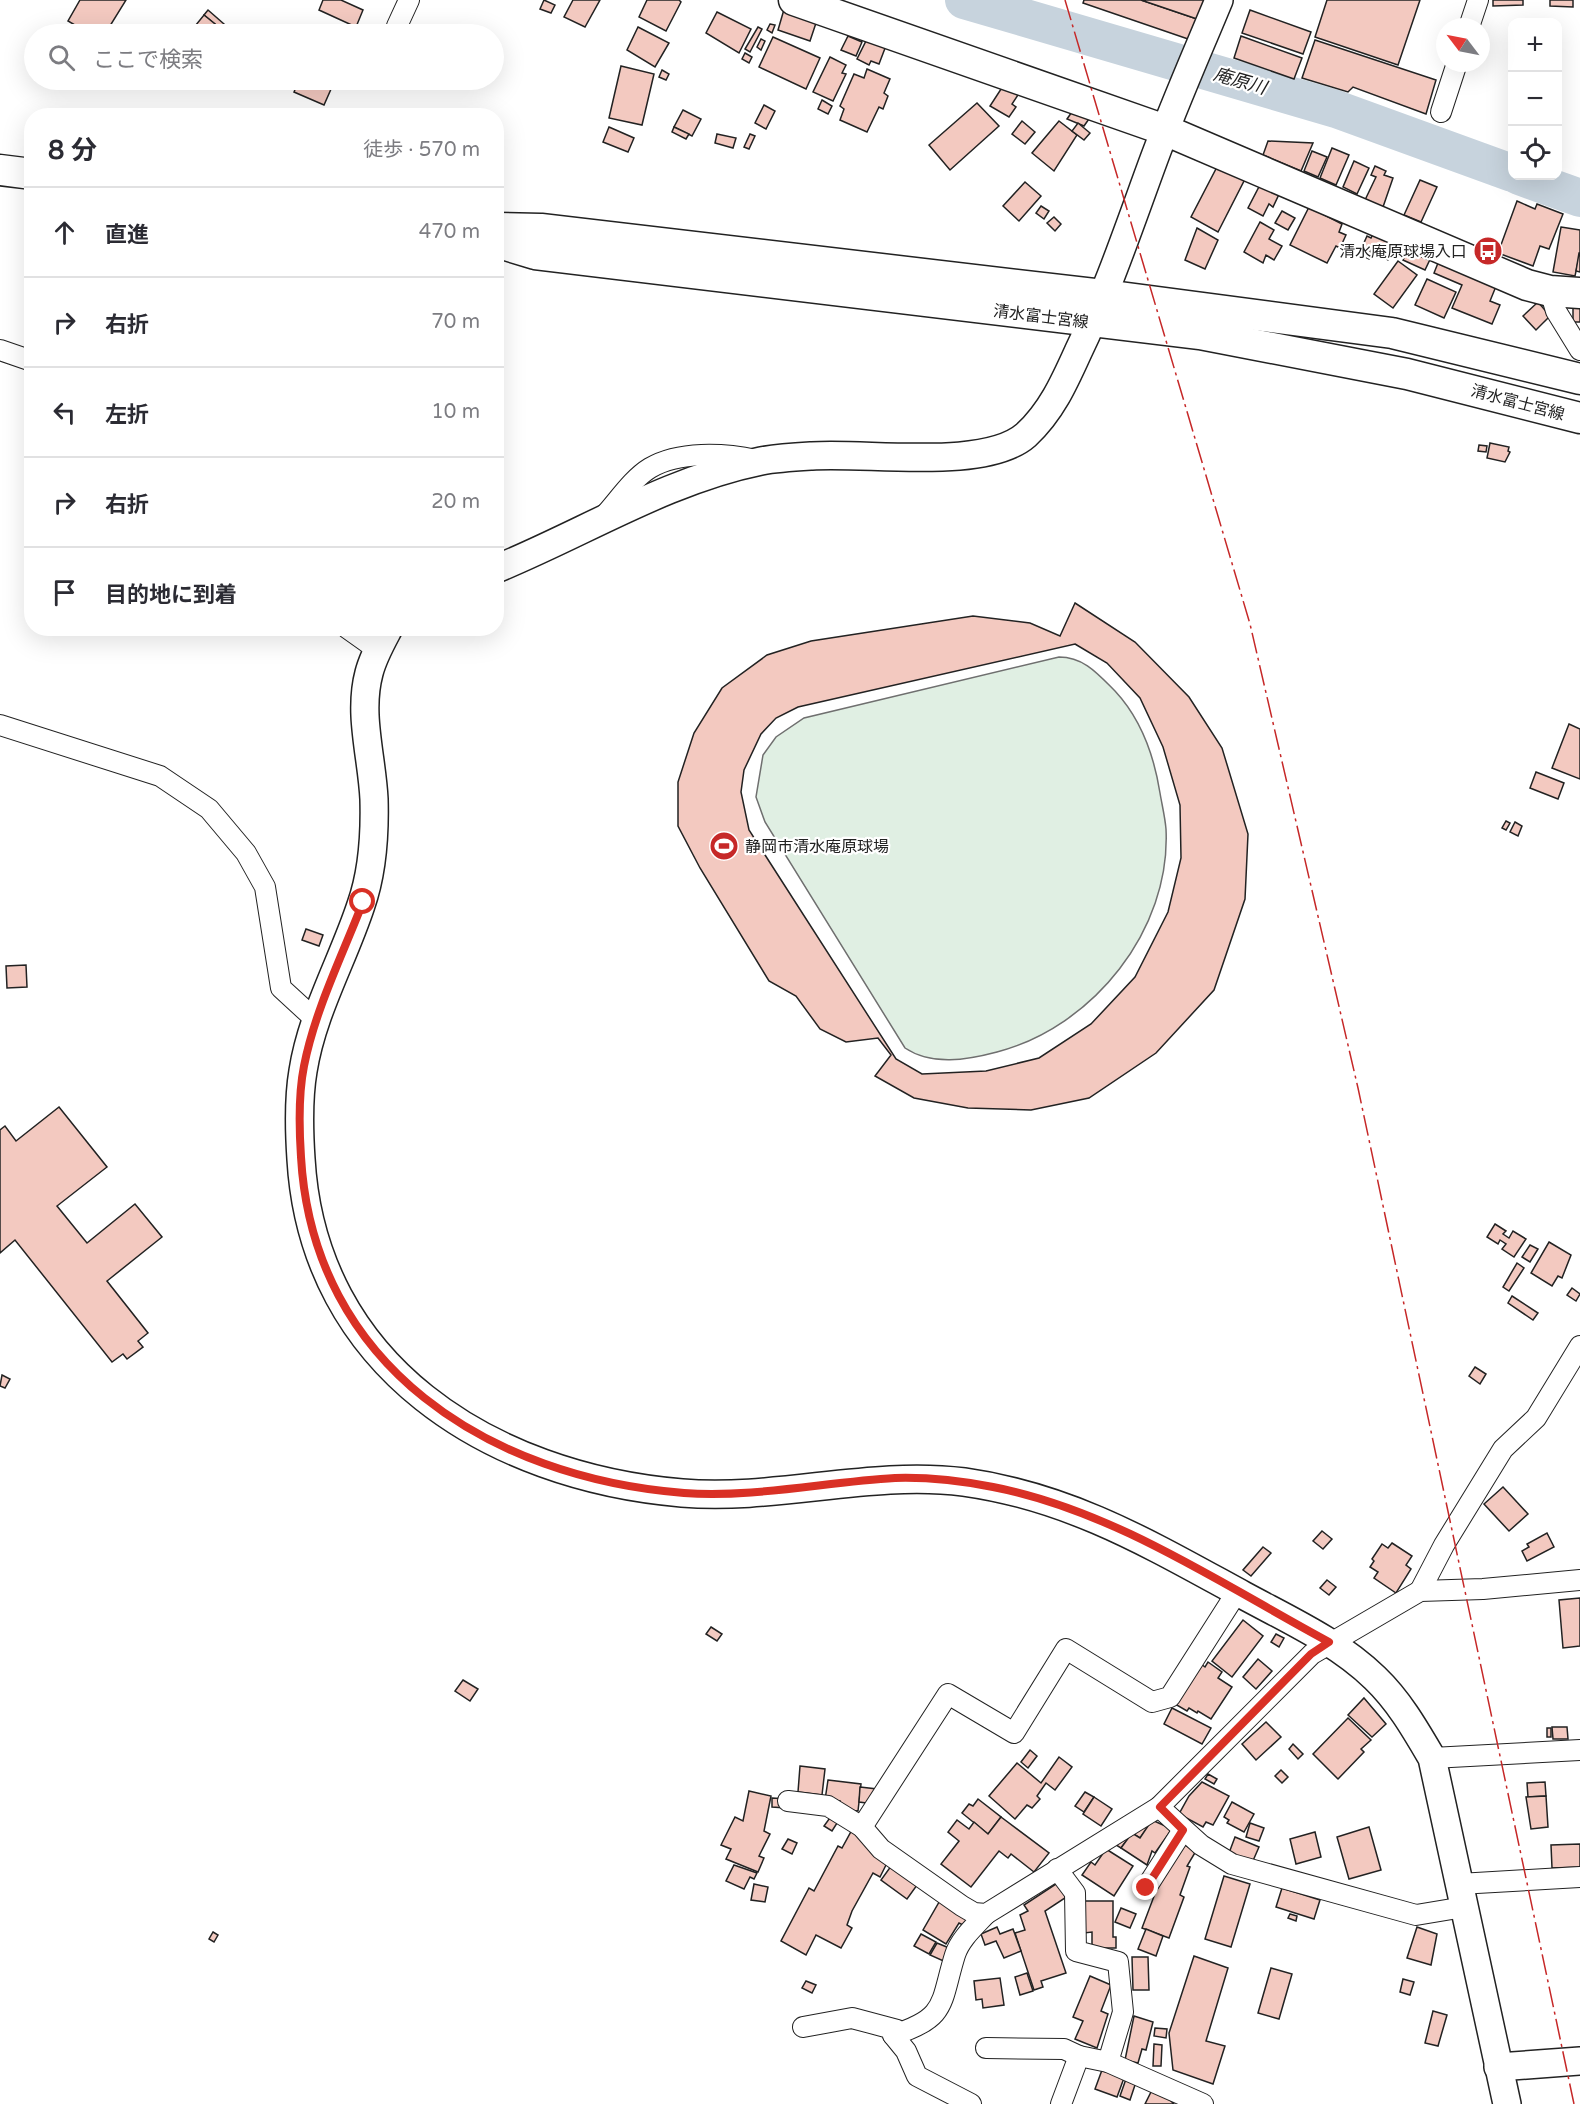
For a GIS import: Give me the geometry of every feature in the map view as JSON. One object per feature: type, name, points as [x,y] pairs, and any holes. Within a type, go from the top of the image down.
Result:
[{"type":"main road","points":[[794,0],[1165,130],[1527,285],[1550,291],[1580,293]]},
{"type":"main road","points":[[0,170],[24,173]]},
{"type":"main road","name":"清水富士宮線","points":[[504,228],[541,229],[1103,295],[1392,333],[1580,380]]},
{"type":"main road","name":"清水富士宮線","points":[[504,244],[535,254],[1200,334],[1312,353],[1494,394],[1580,418]]},
{"type":"street","points":[[398,24],[409,0]]},
{"type":"street","points":[[504,565],[694,480],[761,461],[851,454],[976,456],[1012,445],[1025,436],[1055,402],[1093,322],[1165,130],[1219,0]]},
{"type":"street","points":[[1472,18],[1478,0]]},
{"type":"street","points":[[1441,112],[1454,72]]},
{"type":"street","points":[[1550,291],[1556,311],[1580,350]]},
{"type":"street","points":[[0,350],[24,358]]},
{"type":"street","points":[[383,639],[368,675],[364,706],[374,799],[373,859],[363,902],[317,1021],[303,1067],[298,1118],[303,1188],[318,1253],[330,1282],[363,1337],[393,1371],[426,1402],[469,1431],[561,1470],[603,1482],[646,1489],[734,1494],[899,1478],[994,1487],[1065,1506],[1114,1526],[1329,1642],[1375,1678],[1405,1712],[1432,1758],[1507,2104]]},
{"type":"street","points":[[0,725],[160,776],[208,809],[246,853],[265,887],[281,988],[317,1021]]},
{"type":"street","points":[[1420,1591],[1444,1545],[1503,1449],[1536,1418],[1580,1346]]},
{"type":"street","points":[[892,2035],[927,2022],[940,2006],[949,1986],[956,1953],[963,1940],[986,1914],[1160,1807],[1311,1654],[1329,1642],[1420,1591],[1483,1589],[1580,1580]]},
{"type":"street","points":[[862,1827],[948,1694],[1014,1733],[1066,1649],[1152,1702],[1170,1697],[1237,1592]]},
{"type":"street","points":[[1432,1758],[1580,1750]]},
{"type":"street","points":[[788,1800],[828,1806],[862,1827],[881,1849],[962,1906],[974,1912],[986,1914]]},
{"type":"street","points":[[1160,1807],[1201,1845],[1232,1864],[1416,1915],[1461,1895],[1580,1877]]},
{"type":"street","points":[[1146,1888],[1183,1830]]},
{"type":"street","points":[[1057,1869],[1075,1893],[1076,1951],[1118,1962],[1123,2012],[1108,2062]]},
{"type":"street","points":[[803,2027],[852,2018],[897,2030],[892,2035]]},
{"type":"street","points":[[892,2035],[906,2051],[917,2076],[971,2104]]},
{"type":"street","points":[[986,2048],[1064,2049],[1079,2056],[1108,2062],[1203,2104]]},
{"type":"street","points":[[1061,2104],[1079,2056]]},
{"type":"street","points":[[1498,2067],[1580,2061]]},
{"type":"green space","points":[[1059,657],[1083,663],[1103,679],[1124,702],[1140,726],[1157,779],[1166,829],[1164,867],[1155,903],[1140,937],[1119,969],[1094,997],[1065,1021],[1032,1039],[986,1055],[950,1060],[915,1054],[905,1048],[765,822],[756,797],[763,755],[776,737],[804,718]]},
{"type":"building","points":[[80,0],[126,0],[111,24],[73,24],[68,21]]},
{"type":"building","points":[[323,0],[341,0],[363,10],[357,24],[349,24],[319,10]]},
{"type":"building","points":[[544,0],[555,5],[551,13],[540,9]]},
{"type":"building","points":[[573,0],[600,0],[585,27],[564,17]]},
{"type":"building","points":[[647,0],[679,0],[681,2],[666,31],[639,17]]},
{"type":"building","points":[[1084,0],[1141,0],[1197,19],[1191,40],[1083,3]]},
{"type":"building","points":[[1141,0],[1207,0],[1200,20]]},
{"type":"building","points":[[1327,0],[1420,0],[1398,65],[1315,37]]},
{"type":"building","points":[[1493,0],[1523,0],[1523,5],[1493,6]]},
{"type":"building","points":[[1550,0],[1573,0],[1573,7],[1550,6]]},
{"type":"building","points":[[785,6],[818,17],[810,41],[778,30]]},
{"type":"building","points":[[208,10],[224,24],[215,24],[204,15]]},
{"type":"building","points":[[1250,10],[1311,32],[1303,54],[1242,33]]},
{"type":"building","points":[[717,12],[751,29],[739,53],[706,33]]},
{"type":"building","points":[[204,15],[215,24],[197,24]]},
{"type":"building","points":[[770,24],[775,25],[772,33],[767,30]]},
{"type":"building","points":[[638,27],[669,43],[655,67],[627,50]]},
{"type":"building","points":[[758,27],[762,29],[750,52],[745,49]]},
{"type":"building","points":[[848,36],[862,42],[856,56],[841,50]]},
{"type":"building","points":[[1241,36],[1302,58],[1294,79],[1234,58]]},
{"type":"building","points":[[773,37],[820,58],[806,89],[759,67]]},
{"type":"building","points":[[868,37],[887,43],[879,64],[871,61],[869,65],[857,59]]},
{"type":"building","points":[[761,39],[765,41],[761,50],[757,47]]},
{"type":"building","points":[[1315,40],[1436,80],[1426,114],[1353,87],[1348,92],[1302,78]]},
{"type":"building","points":[[745,53],[752,57],[749,63],[742,59]]},
{"type":"building","points":[[830,57],[846,65],[842,73],[846,74],[833,101],[813,92]]},
{"type":"building","points":[[621,66],[654,74],[642,125],[609,118]]},
{"type":"building","points":[[867,69],[890,79],[884,93],[888,96],[883,109],[879,107],[867,132],[840,120],[844,109],[840,106],[854,74],[864,78]]},
{"type":"building","points":[[662,70],[669,74],[666,80],[659,77]]},
{"type":"building","points":[[1003,86],[1018,95],[1012,104],[1016,107],[1009,117],[990,106]]},
{"type":"building","points":[[295,90],[331,90],[324,105],[294,92]]},
{"type":"building","points":[[822,100],[832,106],[828,114],[818,109]]},
{"type":"building","points":[[977,103],[999,126],[950,170],[929,145]]},
{"type":"building","points":[[764,105],[775,111],[766,129],[755,123]]},
{"type":"building","points":[[1074,109],[1091,116],[1084,126],[1067,119]]},
{"type":"building","points":[[683,110],[701,119],[692,136],[674,127]]},
{"type":"building","points":[[1022,121],[1035,132],[1025,144],[1012,134]]},
{"type":"building","points":[[1059,121],[1077,135],[1054,171],[1032,153]]},
{"type":"building","points":[[1078,123],[1090,133],[1084,140],[1072,131]]},
{"type":"building","points":[[609,127],[634,138],[628,152],[603,142]]},
{"type":"building","points":[[674,127],[689,134],[686,139],[672,132]]},
{"type":"building","points":[[717,134],[736,138],[733,148],[715,143]]},
{"type":"building","points":[[750,134],[755,136],[749,149],[744,147]]},
{"type":"building","points":[[1268,141],[1313,143],[1301,171],[1263,155]]},
{"type":"building","points":[[1332,148],[1349,155],[1336,185],[1320,178]]},
{"type":"building","points":[[1312,151],[1327,157],[1318,177],[1304,171]]},
{"type":"building","points":[[1354,161],[1369,168],[1357,194],[1343,187]]},
{"type":"building","points":[[1218,165],[1245,179],[1218,232],[1191,217]]},
{"type":"building","points":[[1375,166],[1386,171],[1384,175],[1393,178],[1383,207],[1365,200],[1376,177],[1371,175]]},
{"type":"building","points":[[1420,180],[1437,187],[1421,222],[1404,215]]},
{"type":"building","points":[[1262,181],[1281,190],[1273,207],[1269,204],[1263,216],[1248,208]]},
{"type":"building","points":[[1025,182],[1041,196],[1019,221],[1003,206]]},
{"type":"building","points":[[1517,201],[1535,209],[1537,204],[1563,214],[1549,249],[1540,246],[1533,266],[1498,253]]},
{"type":"building","points":[[1041,206],[1049,211],[1044,219],[1036,213]]},
{"type":"building","points":[[1309,207],[1342,224],[1339,232],[1346,235],[1340,248],[1336,246],[1327,263],[1290,245]]},
{"type":"building","points":[[1282,211],[1295,218],[1288,230],[1275,223]]},
{"type":"building","points":[[1054,217],[1061,224],[1055,231],[1047,223]]},
{"type":"building","points":[[1260,222],[1274,230],[1269,239],[1282,246],[1274,260],[1266,255],[1263,263],[1244,252]]},
{"type":"building","points":[[1561,227],[1580,230],[1580,253],[1575,276],[1553,272]]},
{"type":"building","points":[[1197,228],[1218,240],[1205,269],[1185,260]]},
{"type":"building","points":[[1376,228],[1398,240],[1388,260],[1363,245],[1367,236],[1371,238]]},
{"type":"building","points":[[1411,242],[1434,251],[1425,270],[1403,260]]},
{"type":"building","points":[[1364,245],[1372,253],[1369,259],[1359,254]]},
{"type":"building","points":[[1442,253],[1499,279],[1490,301],[1500,305],[1492,324],[1452,308],[1462,285],[1434,273]]},
{"type":"building","points":[[1580,253],[1580,272],[1576,271]]},
{"type":"building","points":[[1398,261],[1417,275],[1393,308],[1374,294]]},
{"type":"building","points":[[1427,279],[1456,292],[1444,318],[1415,305]]},
{"type":"building","points":[[1538,302],[1550,316],[1536,330],[1523,316]]},
{"type":"building","points":[[1573,303],[1580,303],[1580,322],[1573,322]]},
{"type":"building","points":[[1490,443],[1509,447],[1510,452],[1505,462],[1487,458]]},
{"type":"building","points":[[1479,445],[1487,446],[1486,452],[1478,451]]},
{"type":"building","name":"静岡市清水庵原球場","points":[[1075,603],[1135,642],[1189,697],[1222,748],[1248,834],[1245,899],[1214,990],[1156,1053],[1089,1098],[1031,1110],[968,1108],[914,1098],[875,1076],[891,1055],[878,1038],[846,1042],[820,1029],[796,996],[769,981],[700,868],[678,826],[678,782],[694,733],[722,688],[767,655],[811,641],[973,616],[1030,623],[1060,636]],"holes":[[[1075,644],[1107,663],[1140,698],[1163,747],[1180,805],[1181,858],[1168,912],[1135,977],[1091,1024],[1039,1058],[986,1071],[922,1074],[896,1059],[749,830],[741,792],[744,770],[761,734],[776,718],[798,707]]]},
{"type":"building","points":[[1569,724],[1580,729],[1580,779],[1552,768]]},
{"type":"building","points":[[1536,772],[1564,783],[1558,799],[1530,788]]},
{"type":"building","points":[[1506,821],[1510,823],[1506,830],[1502,828]]},
{"type":"building","points":[[1515,822],[1522,826],[1518,836],[1510,832]]},
{"type":"building","points":[[306,929],[323,935],[319,946],[302,940]]},
{"type":"building","points":[[26,965],[27,987],[7,988],[6,966]]},
{"type":"building","points":[[59,1107],[107,1167],[57,1206],[87,1243],[135,1204],[162,1237],[107,1281],[148,1333],[138,1341],[143,1347],[127,1359],[123,1354],[112,1362],[15,1240],[0,1253],[0,1130],[5,1126],[16,1141]]},
{"type":"building","points":[[1495,1224],[1506,1231],[1503,1234],[1509,1238],[1513,1231],[1526,1239],[1514,1257],[1502,1249],[1506,1244],[1500,1240],[1498,1244],[1487,1237]]},
{"type":"building","points":[[1549,1242],[1571,1255],[1562,1278],[1558,1276],[1552,1286],[1531,1273]]},
{"type":"building","points":[[1530,1245],[1538,1249],[1530,1262],[1522,1257]]},
{"type":"building","points":[[1517,1263],[1524,1268],[1509,1291],[1503,1287]]},
{"type":"building","points":[[1572,1288],[1580,1294],[1576,1301],[1567,1295]]},
{"type":"building","points":[[1512,1296],[1538,1313],[1533,1320],[1508,1303]]},
{"type":"building","points":[[1475,1367],[1486,1374],[1480,1384],[1469,1376]]},
{"type":"building","points":[[2,1375],[10,1379],[5,1388],[0,1386]]},
{"type":"building","points":[[1503,1487],[1528,1514],[1509,1531],[1484,1504]]},
{"type":"building","points":[[1322,1531],[1332,1539],[1323,1549],[1313,1541]]},
{"type":"building","points":[[1547,1533],[1554,1547],[1527,1561],[1522,1551],[1529,1547],[1527,1544]]},
{"type":"building","points":[[1392,1543],[1412,1556],[1406,1565],[1411,1569],[1396,1593],[1374,1578],[1378,1572],[1370,1567],[1374,1561],[1372,1559],[1382,1544],[1388,1548]]},
{"type":"building","points":[[1263,1547],[1271,1553],[1251,1576],[1243,1570]]},
{"type":"building","points":[[1327,1580],[1336,1587],[1329,1595],[1320,1588]]},
{"type":"building","points":[[1580,1598],[1580,1646],[1563,1648],[1559,1600]]},
{"type":"building","points":[[1243,1620],[1263,1636],[1232,1677],[1212,1661]]},
{"type":"building","points":[[711,1627],[722,1634],[717,1641],[706,1634]]},
{"type":"building","points":[[1276,1634],[1284,1638],[1279,1647],[1271,1642]]},
{"type":"building","points":[[1258,1659],[1272,1671],[1256,1689],[1243,1677]]},
{"type":"building","points":[[1208,1662],[1222,1672],[1218,1678],[1232,1687],[1211,1719],[1198,1711],[1197,1713],[1189,1708],[1187,1711],[1175,1704],[1201,1664],[1205,1667]]},
{"type":"building","points":[[463,1680],[478,1689],[470,1701],[455,1691]]},
{"type":"building","points":[[1364,1698],[1386,1724],[1372,1737],[1348,1715]]},
{"type":"building","points":[[1172,1708],[1211,1728],[1202,1744],[1164,1724]]},
{"type":"building","points":[[1348,1718],[1371,1740],[1361,1749],[1364,1752],[1338,1779],[1313,1754]]},
{"type":"building","points":[[1266,1722],[1281,1737],[1256,1760],[1242,1744]]},
{"type":"building","points":[[1552,1727],[1567,1727],[1568,1739],[1553,1739]]},
{"type":"building","points":[[1547,1728],[1551,1728],[1551,1737],[1547,1737]]},
{"type":"building","points":[[1293,1744],[1303,1754],[1298,1759],[1289,1749]]},
{"type":"building","points":[[1030,1750],[1037,1756],[1028,1768],[1021,1762]]},
{"type":"building","points":[[1059,1757],[1072,1767],[1055,1790],[1046,1783],[1037,1796],[1040,1799],[1032,1808],[1027,1805],[1015,1819],[989,1796],[1017,1763],[1041,1783]]},
{"type":"building","points":[[800,1766],[825,1769],[822,1795],[798,1792]]},
{"type":"building","points":[[1281,1770],[1288,1777],[1282,1783],[1275,1776]]},
{"type":"building","points":[[1208,1774],[1217,1779],[1214,1784],[1205,1779]]},
{"type":"building","points":[[828,1780],[861,1784],[858,1811],[839,1809],[840,1801],[825,1800]]},
{"type":"building","points":[[1202,1782],[1229,1796],[1213,1825],[1206,1822],[1203,1827],[1179,1814],[1189,1796]]},
{"type":"building","points":[[1545,1782],[1546,1796],[1528,1797],[1527,1783]]},
{"type":"building","points":[[860,1787],[877,1789],[874,1804],[859,1802]]},
{"type":"building","points":[[749,1791],[771,1796],[764,1831],[770,1834],[759,1856],[764,1858],[758,1872],[726,1859],[731,1849],[721,1845],[735,1817],[743,1821]]},
{"type":"building","points":[[1085,1792],[1094,1797],[1084,1812],[1075,1806]]},
{"type":"building","points":[[1546,1796],[1548,1827],[1531,1829],[1526,1797]]},
{"type":"building","points":[[1094,1797],[1112,1809],[1101,1826],[1083,1814]]},
{"type":"building","points":[[772,1798],[787,1799],[786,1808],[772,1807]]},
{"type":"building","points":[[978,1799],[1001,1817],[988,1834],[962,1813],[969,1804],[973,1806]]},
{"type":"building","points":[[1232,1802],[1254,1814],[1244,1832],[1227,1823],[1229,1820],[1224,1817]]},
{"type":"building","points":[[832,1815],[839,1820],[832,1831],[824,1826]]},
{"type":"building","points":[[1001,1817],[1049,1853],[1034,1872],[1011,1854],[1008,1858],[999,1851],[971,1887],[941,1864],[959,1841],[948,1832],[957,1820],[969,1829],[974,1822],[988,1834]]},
{"type":"building","points":[[1142,1819],[1150,1824],[1140,1838],[1132,1833],[1121,1848],[1116,1845],[1126,1829]]},
{"type":"building","points":[[1152,1820],[1172,1829],[1155,1853],[1152,1851],[1147,1865],[1121,1848],[1132,1833],[1140,1838]]},
{"type":"building","points":[[1250,1823],[1264,1828],[1259,1841],[1246,1837]]},
{"type":"building","points":[[1369,1827],[1381,1870],[1349,1879],[1337,1837]]},
{"type":"building","points":[[853,1828],[890,1857],[880,1877],[873,1873],[852,1911],[847,1925],[852,1928],[841,1948],[816,1935],[806,1955],[781,1941],[809,1888],[814,1891],[838,1846],[842,1848]]},
{"type":"building","points":[[1315,1832],[1321,1857],[1296,1864],[1290,1839]]},
{"type":"building","points":[[1235,1837],[1259,1847],[1252,1863],[1229,1853]]},
{"type":"building","points":[[788,1839],[797,1843],[792,1854],[782,1849]]},
{"type":"building","points":[[1183,1844],[1196,1851],[1187,1866],[1190,1867],[1180,1895],[1184,1897],[1169,1938],[1142,1928],[1162,1875]]},
{"type":"building","points":[[1580,1844],[1580,1867],[1552,1868],[1551,1845]]},
{"type":"building","points":[[1106,1849],[1133,1866],[1114,1896],[1082,1875],[1091,1862],[1095,1865]]},
{"type":"building","points":[[894,1862],[920,1881],[907,1899],[881,1880]]},
{"type":"building","points":[[734,1865],[757,1873],[754,1879],[750,1877],[744,1889],[726,1881]]},
{"type":"building","points":[[1224,1876],[1250,1884],[1231,1947],[1205,1939]]},
{"type":"building","points":[[1062,1880],[1071,1894],[1045,1911],[1066,1973],[1041,1981],[1043,1987],[1034,1990],[1015,1933],[1025,1930],[1020,1915],[1028,1911],[1024,1905]]},
{"type":"building","points":[[754,1884],[768,1887],[765,1902],[751,1900]]},
{"type":"building","points":[[1282,1888],[1320,1900],[1314,1919],[1276,1907]]},
{"type":"building","points":[[942,1897],[972,1914],[965,1926],[959,1923],[946,1944],[923,1930]]},
{"type":"building","points":[[1085,1901],[1113,1901],[1113,1937],[1116,1937],[1116,1948],[1092,1948],[1092,1932],[1084,1933]]},
{"type":"building","points":[[1121,1908],[1136,1914],[1130,1928],[1115,1922]]},
{"type":"building","points":[[1290,1914],[1297,1916],[1296,1921],[1288,1918]]},
{"type":"building","points":[[997,1927],[1000,1934],[1013,1929],[1021,1951],[1004,1958],[996,1941],[985,1945],[981,1934]]},
{"type":"building","points":[[1417,1927],[1437,1934],[1431,1965],[1407,1958]]},
{"type":"building","points":[[1146,1929],[1163,1936],[1156,1956],[1138,1949]]},
{"type":"building","points":[[213,1932],[218,1935],[214,1942],[209,1939]]},
{"type":"building","points":[[921,1934],[936,1942],[929,1954],[914,1946]]},
{"type":"building","points":[[937,1943],[954,1950],[948,1963],[930,1955]]},
{"type":"building","points":[[1194,1956],[1228,1968],[1206,2041],[1225,2046],[1213,2084],[1173,2070],[1169,2033]]},
{"type":"building","points":[[1132,1957],[1148,1957],[1149,1990],[1133,1990]]},
{"type":"building","points":[[1271,1968],[1292,1974],[1279,2019],[1258,2013]]},
{"type":"building","points":[[1027,1973],[1033,1991],[1020,1995],[1015,1977]]},
{"type":"building","points":[[1090,1976],[1111,1985],[1101,2011],[1108,2014],[1097,2048],[1075,2039],[1083,2021],[1073,2017]]},
{"type":"building","points":[[1000,1978],[1004,2005],[983,2008],[982,1999],[976,2000],[974,1981]]},
{"type":"building","points":[[1403,1979],[1414,1982],[1410,1995],[1400,1992]]},
{"type":"building","points":[[806,1981],[816,1985],[812,1993],[802,1988]]},
{"type":"building","points":[[1433,2011],[1447,2015],[1438,2046],[1425,2043]]},
{"type":"building","points":[[1134,2016],[1153,2022],[1146,2050],[1142,2049],[1138,2063],[1125,2060]]},
{"type":"building","points":[[1155,2028],[1167,2029],[1166,2038],[1154,2036]]},
{"type":"building","points":[[1154,2044],[1162,2045],[1161,2066],[1153,2066]]},
{"type":"building","points":[[1102,2070],[1124,2078],[1117,2097],[1095,2089]]},
{"type":"building","points":[[1126,2079],[1136,2082],[1130,2100],[1120,2096]]},
{"type":"building","points":[[1153,2088],[1172,2097],[1170,2100],[1174,2104],[1145,2104]]},
{"type":"waterway","name":"庵原川","points":[[964,0],[1336,109],[1508,172]]},
{"type":"waterway","name":"庵原川","points":[[1530,180],[1580,198]]},
{"type":"power","points":[[1065,0],[1250,624],[1358,1088],[1574,2104]]},
{"type":"place","name":"清水庵原球場入口","points":[[1488,251]]},
{"type":"place","name":"静岡市清水庵原球場","points":[[724,846]]},
{"type":"route","points":[[363,902],[317,1021],[303,1067],[298,1118],[303,1188],[318,1253],[346,1312],[363,1337],[393,1371],[426,1402],[469,1431],[521,1455],[603,1482],[646,1489],[734,1494],[899,1478],[960,1482],[1033,1496],[1076,1510],[1114,1526],[1329,1642],[1311,1654],[1160,1807],[1183,1830],[1146,1888]]}]
